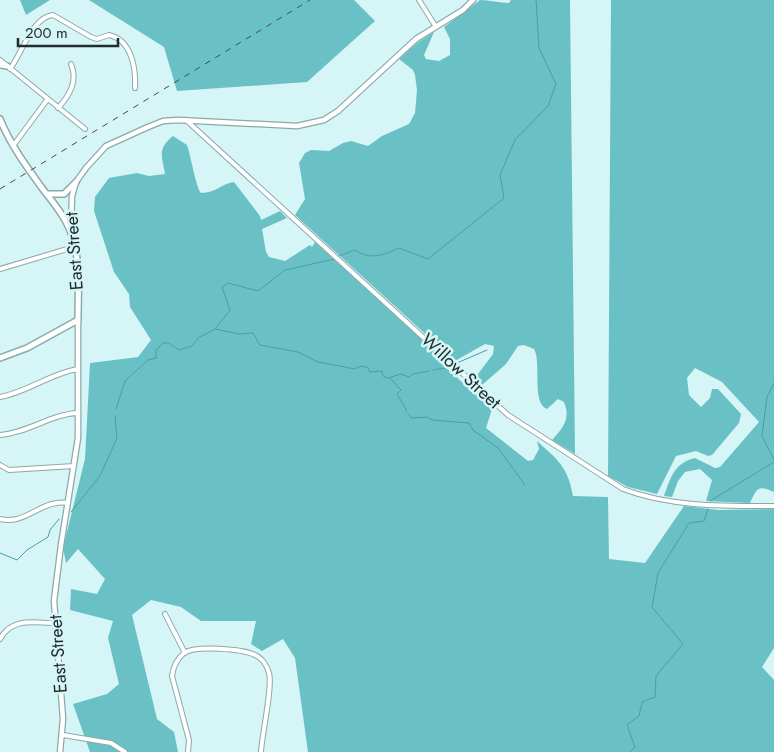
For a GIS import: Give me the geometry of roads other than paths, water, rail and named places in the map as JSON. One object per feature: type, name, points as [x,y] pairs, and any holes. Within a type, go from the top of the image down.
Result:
[{"type":"main road","points":[[0,66],[8,67]]},
{"type":"main road","points":[[0,119],[13,146],[47,194],[71,234]]},
{"type":"main road","points":[[47,194],[56,196],[64,194],[76,182]]},
{"type":"main road","name":"East Street","points":[[71,234],[74,247],[78,320]]},
{"type":"main road","points":[[0,358],[27,348],[78,320]]},
{"type":"street","points":[[419,0],[436,27]]},
{"type":"street","name":"East Street","points":[[71,234],[70,205],[76,182],[95,156],[108,145],[156,123],[186,120],[297,126],[324,120],[345,105],[400,52],[463,10],[473,0]]},
{"type":"street","points":[[8,67],[17,59],[25,40],[44,18],[53,15],[90,37],[97,39],[109,36],[122,42],[130,53],[135,74],[135,88]]},
{"type":"street","points":[[0,60],[85,129]]},
{"type":"street","points":[[58,108],[73,87],[74,75],[71,64]]},
{"type":"street","points":[[13,146],[47,100]]},
{"type":"street","name":"Willow Street","points":[[186,120],[498,406],[531,431],[623,489],[637,494],[721,506],[774,506]]},
{"type":"street","points":[[199,133],[202,121]]},
{"type":"street","points":[[0,269],[74,247]]},
{"type":"street","name":"East Street","points":[[60,752],[63,735],[54,622],[55,584],[78,438],[78,320]]},
{"type":"street","points":[[0,397],[31,388],[62,372],[78,369]]},
{"type":"street","points":[[0,434],[22,430],[62,415],[78,413]]},
{"type":"street","points":[[0,465],[9,470],[74,466]]},
{"type":"street","points":[[0,519],[11,521],[52,503],[68,503]]},
{"type":"street","points":[[165,614],[170,620],[185,653]]},
{"type":"street","points":[[0,639],[6,630],[16,624],[54,622]]},
{"type":"street","points":[[188,752],[189,740],[172,681],[174,666],[185,653],[199,648],[255,655],[261,659],[268,670],[271,683],[262,728],[261,752]]},
{"type":"street","points":[[63,735],[111,743],[125,752]]},
{"type":"waterway","points":[[339,256],[355,250],[366,255],[377,256],[399,248],[428,259],[504,198],[500,175],[515,140],[548,106],[556,84],[539,48],[536,0]]},
{"type":"waterway","points":[[116,409],[125,381],[148,360],[156,358],[156,350],[163,343],[169,343],[179,350],[192,346],[198,338],[215,329],[230,310],[222,287],[228,283],[258,291],[285,270],[335,259]]},
{"type":"waterway","points":[[215,329],[239,334],[253,333],[260,345],[298,352],[318,362],[354,369],[362,366],[368,368],[370,372],[382,371],[383,376],[388,378],[401,374],[409,377],[413,374],[429,371]]},
{"type":"waterway","points":[[457,363],[487,350]]},
{"type":"waterway","points":[[433,370],[451,367]]},
{"type":"waterway","points":[[390,378],[401,390],[397,394],[407,411]]},
{"type":"waterway","points":[[774,383],[767,397],[762,436],[774,460]]},
{"type":"waterway","points":[[409,415],[411,418],[427,417],[432,420],[469,423],[473,430],[498,448],[525,485]]},
{"type":"waterway","points":[[71,512],[100,476],[117,438],[115,416]]},
{"type":"waterway","points":[[710,501],[774,462]]},
{"type":"waterway","points":[[630,752],[635,747],[627,725],[639,716],[642,702],[655,697],[656,676],[683,644],[652,607],[658,573],[689,523],[704,521],[708,509]]},
{"type":"waterway","points":[[0,553],[17,560],[27,550],[48,537],[50,530],[59,519]]},
{"type":"railway","points":[[0,189],[310,0]]}]
